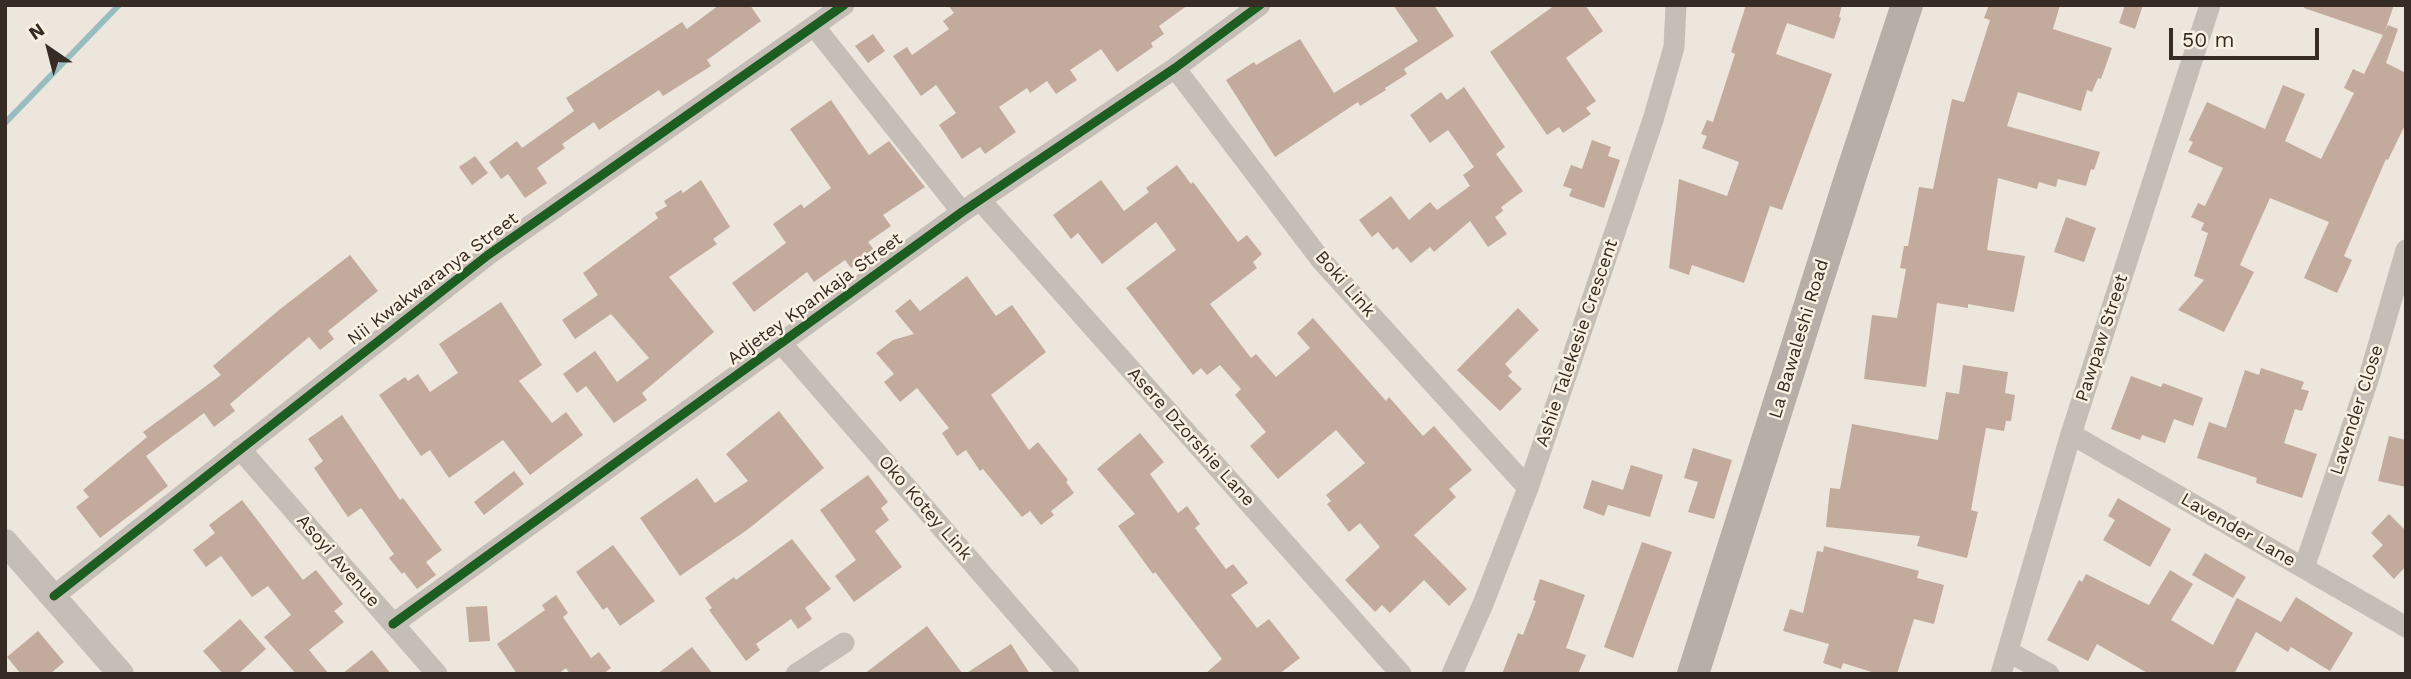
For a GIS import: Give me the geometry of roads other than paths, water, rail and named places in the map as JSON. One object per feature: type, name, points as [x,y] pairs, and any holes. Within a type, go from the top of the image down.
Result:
[{"type":"main road","name":"La Bawaleshi Road","points":[[1693,674],[1907,5]]},
{"type":"street","name":"Nii Kwakwaranya Street","points":[[54,596],[488,255],[844,5]]},
{"type":"street","name":"Adjetey Kpankaja Street","points":[[393,624],[962,212],[1175,68],[1259,5]]},
{"type":"street","name":"Ashie Talekesie Crescent","points":[[1452,674],[1483,604],[1528,488],[1653,120],[1674,47],[1676,5]]},
{"type":"street","name":"Pawpaw Street","points":[[2001,674],[2071,434],[2210,5]]},
{"type":"street","points":[[814,26],[962,212]]},
{"type":"street","name":"Boki Link","points":[[1175,68],[1321,260],[1528,488]]},
{"type":"street","name":"Asere Dzorshie Lane","points":[[980,200],[1401,674]]},
{"type":"street","name":"Lavender Close","points":[[2304,569],[2369,377],[2406,250]]},
{"type":"street","name":"Oko Kotey Link","points":[[781,343],[1069,674]]},
{"type":"street","name":"Lavender Lane","points":[[2071,434],[2406,627]]},
{"type":"street","name":"Asoyi Avenue","points":[[240,449],[437,674]]},
{"type":"street","points":[[5,542],[54,596],[115,672]]},
{"type":"street","points":[[796,674],[844,643]]},
{"type":"street","points":[[2009,652],[2049,674]]},
{"type":"waterway","points":[[5,123],[119,5]]}]
